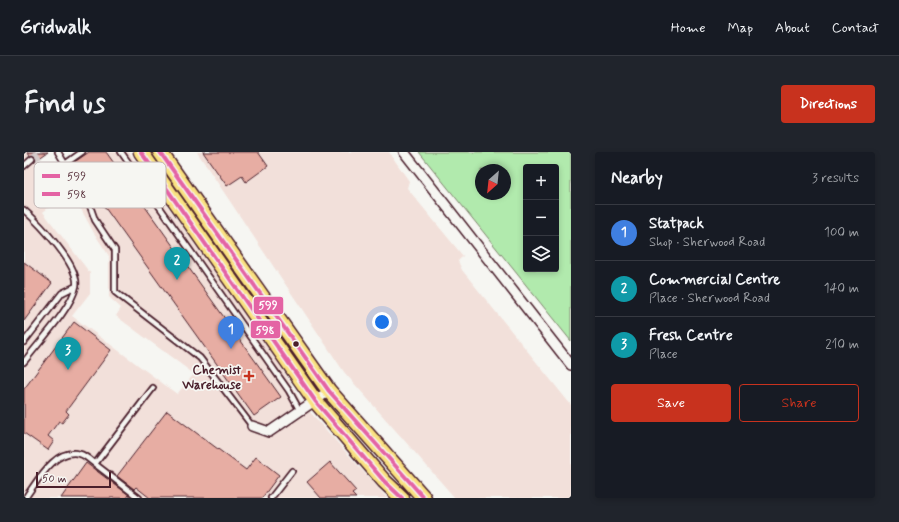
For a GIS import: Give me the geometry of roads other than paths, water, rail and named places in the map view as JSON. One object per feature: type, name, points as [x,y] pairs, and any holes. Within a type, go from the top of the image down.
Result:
[{"type":"main road","points":[[141,152],[149,162]]},
{"type":"main road","points":[[160,152],[330,391],[424,498]]},
{"type":"main road","points":[[166,186],[316,402],[384,481],[402,498]]},
{"type":"street","points":[[404,152],[571,365]]},
{"type":"street","points":[[252,426],[269,432],[316,402],[330,391]]},
{"type":"lane","points":[[58,152],[64,162]]},
{"type":"lane","points":[[68,162],[82,152]]},
{"type":"lane","points":[[121,152],[128,162]]},
{"type":"lane","points":[[24,166],[32,160]]},
{"type":"lane","points":[[91,208],[95,220],[115,250],[115,292],[200,358],[252,426]]},
{"type":"lane","points":[[161,208],[289,391],[300,411]]},
{"type":"lane","points":[[24,210],[50,235],[75,275],[76,286],[70,302],[24,362]]},
{"type":"lane","points":[[24,342],[62,293],[76,286]]},
{"type":"lane","points":[[95,464],[153,388]]},
{"type":"lane","points":[[25,498],[49,466],[60,456],[68,453],[81,454],[139,498]]},
{"type":"lane","points":[[271,498],[292,471]]},
{"type":"tunnel","points":[[32,159],[43,152]]},
{"type":"place","name":"Commercial Centre","points":[[177,280]]},
{"type":"place","name":"Statpack","points":[[231,349]]},
{"type":"place","name":"Fresh Centre","points":[[68,370]]},
{"type":"place","name":"Chemist Warehouse","points":[[249,376]]}]
